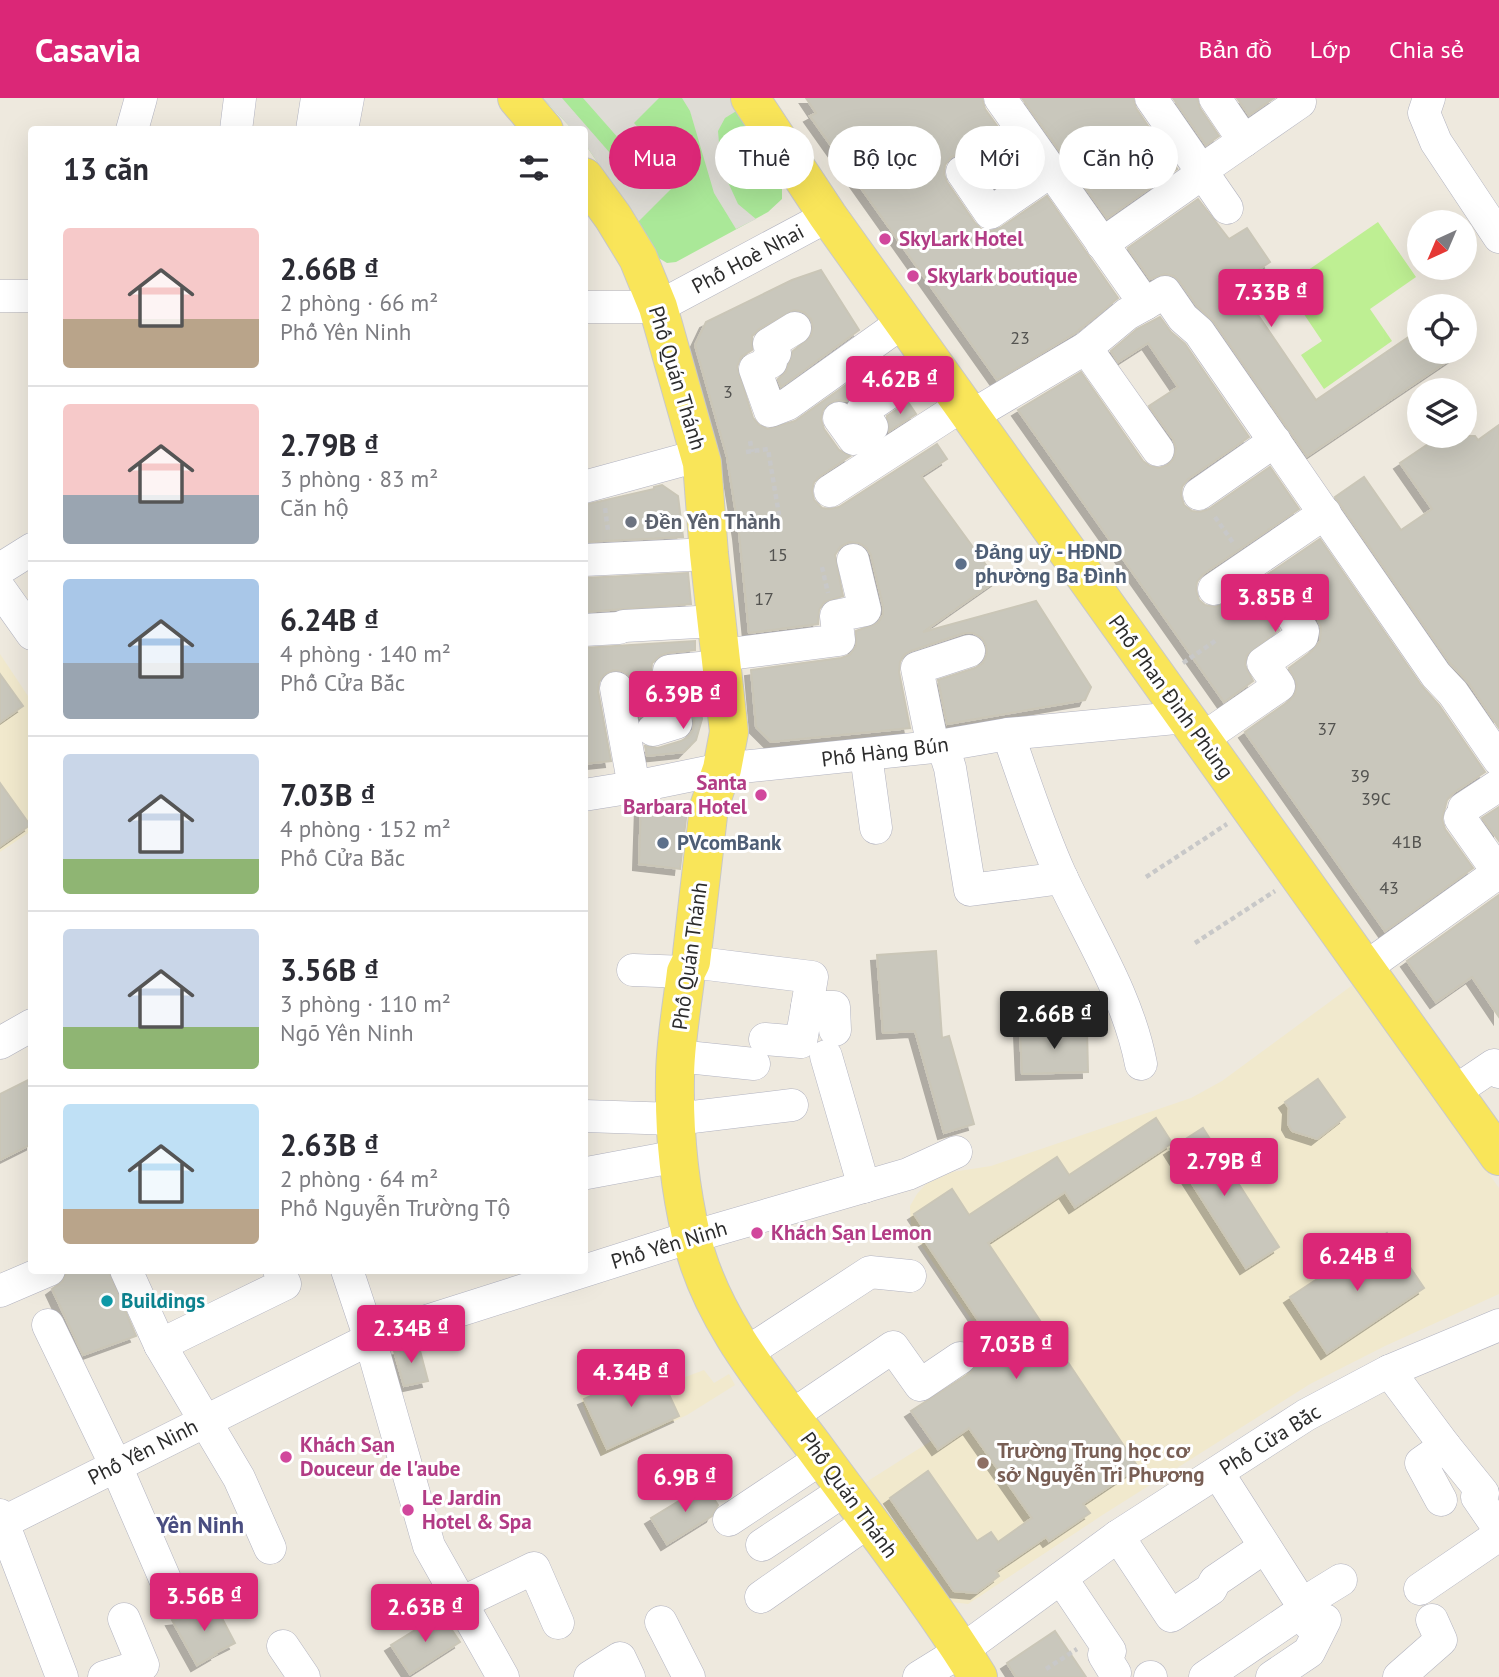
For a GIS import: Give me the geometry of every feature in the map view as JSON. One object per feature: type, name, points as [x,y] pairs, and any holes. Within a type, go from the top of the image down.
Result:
[{"type":"main road","points":[[517,98],[541,126]]},
{"type":"main road","name":"Phố Phan Đình Phùng","points":[[750,98],[828,216],[903,322],[1499,1156]]},
{"type":"main road","name":"Phố Quán Thánh","points":[[588,183],[638,258],[657,307],[701,455],[729,732],[722,769],[709,807],[675,1075],[678,1156],[691,1237],[713,1299],[746,1353],[970,1664]]},
{"type":"street","points":[[133,126],[141,98]]},
{"type":"street","points":[[236,126],[240,98]]},
{"type":"street","points":[[313,126],[317,98]]},
{"type":"street","points":[[343,126],[348,98]]},
{"type":"street","points":[[1000,98],[1145,304]]},
{"type":"street","points":[[1151,98],[1209,167],[1227,208]]},
{"type":"street","points":[[1215,98],[1244,141]]},
{"type":"street","points":[[1102,244],[1300,102],[1297,98]]},
{"type":"street","points":[[1429,98],[1424,113],[1466,210]]},
{"type":"street","points":[[1045,174],[1051,170]]},
{"type":"street","points":[[974,189],[990,213],[1024,189]]},
{"type":"street","name":"Phố Hoè Nhai","points":[[588,307],[657,307],[828,216]]},
{"type":"street","points":[[1477,221],[1499,237]]},
{"type":"street","points":[[830,491],[967,410],[1086,348],[1127,314],[1165,292],[1182,318],[1199,332],[1436,675],[1453,693],[1499,760]]},
{"type":"street","points":[[0,296],[28,296]]},
{"type":"street","points":[[794,328],[769,344],[775,353],[769,357],[771,362],[755,369],[771,411],[788,404],[903,322]]},
{"type":"street","points":[[1086,348],[1129,387],[1158,450]]},
{"type":"street","points":[[839,418],[854,439],[872,427],[862,411],[933,363]]},
{"type":"street","points":[[1199,494],[1275,441]]},
{"type":"street","points":[[593,484],[701,455]]},
{"type":"street","points":[[1214,589],[1325,513]]},
{"type":"street","points":[[0,569],[28,552]]},
{"type":"street","points":[[588,560],[709,554]]},
{"type":"street","points":[[588,631],[622,627],[719,647],[839,640],[836,616],[865,610],[853,560]]},
{"type":"street","points":[[0,589],[28,628]]},
{"type":"street","points":[[1194,728],[1279,686],[1263,663],[1302,636],[1303,631],[1280,600]]},
{"type":"street","points":[[653,730],[676,723],[669,671],[719,647]]},
{"type":"street","points":[[969,651],[917,668],[938,746],[950,768],[970,890],[1062,878]]},
{"type":"street","points":[[616,688],[634,787]]},
{"type":"street","name":"Phố Hàng Bún","points":[[588,794],[722,769],[866,755],[1008,734],[1194,728]]},
{"type":"street","points":[[1008,734],[1046,841],[1125,1007],[1141,1064]]},
{"type":"street","points":[[866,755],[876,828]]},
{"type":"street","points":[[1365,968],[1499,872],[1462,813],[1499,785]]},
{"type":"street","points":[[633,970],[688,967],[812,977],[801,1042],[760,1051],[677,1056]]},
{"type":"street","points":[[807,1007],[834,1007],[830,1043],[864,1187]]},
{"type":"street","points":[[1454,1093],[1494,1065],[1499,1072]]},
{"type":"street","points":[[588,1116],[676,1119],[792,1105]]},
{"type":"street","name":"Phố Yên Ninh","points":[[588,1270],[908,1174],[956,1152]]},
{"type":"street","points":[[588,1173],[678,1156]]},
{"type":"street","points":[[746,1353],[870,1272],[909,1276]]},
{"type":"street","points":[[0,1291],[40,1274]]},
{"type":"street","points":[[128,1274],[160,1345],[239,1478],[270,1548]]},
{"type":"street","points":[[160,1345],[285,1284],[281,1274]]},
{"type":"street","points":[[348,1274],[370,1339],[429,1546],[503,1677]]},
{"type":"street","name":"Phố Yên Ninh","points":[[2,1519],[116,1466],[370,1339],[575,1274]]},
{"type":"street","points":[[48,1325],[116,1466],[176,1602]]},
{"type":"street","name":"Phố Cửa Bắc","points":[[919,1677],[970,1664],[1061,1578],[1118,1536],[1306,1415],[1389,1371],[1499,1325]]},
{"type":"street","points":[[791,1416],[893,1346],[920,1385],[960,1358]]},
{"type":"street","points":[[1389,1371],[1483,1493],[1476,1497],[1499,1532],[1420,1589]]},
{"type":"street","points":[[1441,1500],[1421,1463],[1445,1446]]},
{"type":"street","points":[[729,1520],[822,1458]]},
{"type":"street","points":[[1218,1473],[1303,1607],[1309,1624],[1325,1620],[1309,1652],[1272,1677]]},
{"type":"street","points":[[762,1545],[845,1490]]},
{"type":"street","points":[[2,1519],[62,1677]]},
{"type":"street","points":[[761,1597],[868,1522]]},
{"type":"street","points":[[1118,1536],[1171,1616],[1211,1589],[1215,1580],[1265,1547]]},
{"type":"street","points":[[461,1603],[534,1567],[558,1623]]},
{"type":"street","points":[[1061,1578],[1110,1651],[1104,1655],[1115,1673]]},
{"type":"street","points":[[1205,1677],[1341,1580]]},
{"type":"street","points":[[104,1677],[143,1665],[124,1619]]},
{"type":"street","points":[[1399,1677],[1441,1640],[1432,1620]]},
{"type":"street","points":[[661,1622],[689,1677]]},
{"type":"street","points":[[283,1646],[304,1677]]},
{"type":"street","points":[[590,1677],[620,1658],[629,1677]]},
{"type":"path","points":[[750,442],[749,452],[768,449],[779,515]]},
{"type":"path","points":[[593,484],[608,531],[601,533]]},
{"type":"path","points":[[1159,680],[1218,639]]},
{"type":"path","points":[[1146,877],[1251,808]]},
{"type":"path","points":[[1195,943],[1299,876]]},
{"type":"path","points":[[1046,1669],[1078,1649]]},
{"type":"shaded area","points":[[543,98],[562,98],[586,126],[569,126]]},
{"type":"shaded area","points":[[583,98],[659,98],[634,123],[637,126],[609,128]]},
{"type":"shaded area","points":[[682,98],[730,98],[738,110],[725,118],[721,126],[715,126],[715,189],[731,189],[738,204],[756,219],[736,229],[714,193],[701,149],[701,126],[694,126]]},
{"type":"shaded area","points":[[588,128],[609,152],[609,179],[588,148]]},
{"type":"shaded area","points":[[616,189],[671,189],[638,222]]},
{"type":"shaded area","points":[[0,654],[28,696],[28,833],[0,852]]},
{"type":"shaded area","points":[[1354,984],[1499,1188],[1499,1294],[1310,1384],[1104,1514],[968,1604],[943,1601],[860,1486],[931,1441],[911,1411],[994,1353],[911,1230],[910,1206],[917,1194],[926,1184],[952,1172],[991,1166],[1191,1098],[1222,1081]]},
{"type":"shaded area","points":[[658,1366],[680,1379],[704,1370],[714,1383],[729,1374],[735,1385],[687,1415],[601,1456],[579,1393]]},
{"type":"green space","points":[[543,98],[730,98],[749,126],[715,126],[715,189],[782,189],[782,199],[768,212],[676,262],[667,263],[657,257],[616,189],[701,189],[701,126],[609,126],[609,179],[588,148],[588,126],[569,126]]},
{"type":"green space","points":[[1378,222],[1407,264],[1407,280],[1412,280],[1370,309],[1392,341],[1324,389],[1301,355],[1322,341],[1285,286]]},
{"type":"building","points":[[806,98],[982,98],[985,109],[997,126],[955,126],[955,156],[945,165],[947,182],[975,223],[981,229],[991,231],[1000,228],[1047,196],[1118,298],[1075,333],[997,380],[862,189],[941,189],[941,126],[828,126],[828,141],[810,116],[816,113]]},
{"type":"building","points":[[1022,98],[1133,98],[1136,108],[1148,126],[1059,126],[1059,150],[1045,130],[1045,126],[1042,126]]},
{"type":"building","points":[[1173,98],[1197,98],[1200,108],[1219,136],[1206,145]]},
{"type":"building","points":[[1237,98],[1274,98],[1249,115]]},
{"type":"building","points":[[1086,189],[1148,189],[1107,218]]},
{"type":"building","points":[[1198,199],[1229,239],[1247,228],[1270,262],[1237,284],[1316,400],[1407,338],[1407,364],[1443,364],[1422,378],[1407,378],[1407,388],[1307,456],[1214,322],[1197,306],[1180,282],[1174,276],[1165,274],[1150,279],[1128,248]]},
{"type":"building","points":[[821,270],[859,330],[781,387],[778,379],[786,372],[793,351],[811,336],[811,319],[804,312],[794,310],[759,329],[752,336],[752,350],[741,357],[737,367],[753,418],[768,429],[795,421],[880,361],[887,372],[847,401],[837,400],[823,410],[821,419],[824,429],[839,450],[850,456],[814,482],[814,500],[822,508],[839,507],[937,444],[947,459],[921,476],[997,580],[923,632],[1036,601],[1091,687],[1085,700],[947,724],[938,680],[975,668],[983,663],[987,654],[982,638],[973,633],[964,633],[911,651],[904,655],[900,662],[899,672],[910,728],[771,742],[756,727],[751,670],[850,655],[856,646],[856,631],[878,623],[883,615],[883,606],[871,555],[867,548],[859,543],[849,542],[840,547],[835,555],[843,596],[824,602],[819,610],[818,624],[749,633],[739,533],[727,457],[695,345],[706,322],[792,280]]},
{"type":"building","points":[[1160,317],[1171,332],[1185,344],[1249,437],[1188,479],[1182,487],[1184,505],[1192,511],[1209,509],[1270,467],[1299,509],[1203,574],[1197,582],[1199,600],[1205,605],[1215,607],[1224,604],[1320,539],[1485,772],[1453,793],[1447,800],[1442,819],[1445,829],[1473,868],[1385,931],[1245,732],[1295,694],[1297,684],[1289,668],[1312,651],[1320,641],[1321,628],[1318,620],[1288,583],[1279,582],[1269,586],[1263,593],[1262,603],[1279,630],[1247,655],[1245,665],[1253,681],[1224,702],[1018,410],[1081,372],[1143,461],[1159,468],[1168,465],[1174,458],[1176,448],[1173,439],[1149,406],[1178,387],[1148,343],[1118,362],[1111,351],[1137,329]]},
{"type":"building","points":[[908,402],[916,414],[889,431],[887,416]]},
{"type":"building","points":[[1499,425],[1499,728],[1468,682],[1450,663],[1335,497],[1364,477],[1401,530],[1432,509],[1400,463],[1422,448],[1477,448],[1478,440]]},
{"type":"building","points":[[662,485],[678,496],[683,537],[588,542],[588,504]]},
{"type":"building","points":[[688,573],[691,604],[588,612],[588,578]]},
{"type":"building","points":[[695,641],[695,650],[667,653],[652,663],[656,710],[640,717],[630,676],[613,670],[604,675],[599,682],[598,691],[611,761],[588,764],[588,648]]},
{"type":"building","points":[[0,674],[23,706],[0,722]]},
{"type":"building","points":[[690,687],[698,687],[702,719],[696,740],[684,752],[647,756],[645,746],[658,748],[681,741],[693,730]]},
{"type":"building","points":[[0,783],[28,822],[28,826],[0,846]]},
{"type":"building","name":"PVcomBank","points":[[671,802],[687,810],[680,869],[639,864],[641,804]]},
{"type":"building","points":[[1499,807],[1499,841],[1482,818]]},
{"type":"building","points":[[1499,895],[1499,1017],[1472,977],[1436,1002],[1407,961]]},
{"type":"building","points":[[936,951],[942,1038],[949,1036],[974,1124],[944,1133],[915,1031],[883,1033],[877,955]]},
{"type":"building","points":[[1087,1029],[1088,1072],[1022,1074],[1020,1030]]},
{"type":"building","points":[[1318,1079],[1345,1117],[1317,1139],[1292,1131],[1288,1124],[1289,1108],[1285,1102]]},
{"type":"building","points":[[28,1080],[28,1146],[0,1160],[0,1094]]},
{"type":"building","points":[[1156,1118],[1172,1143],[1075,1207],[1065,1192],[988,1243],[1138,1467],[1083,1504],[1090,1513],[1049,1541],[1046,1537],[996,1571],[999,1576],[976,1593],[954,1591],[890,1498],[928,1471],[977,1541],[991,1532],[998,1542],[1032,1518],[969,1428],[938,1449],[911,1411],[970,1373],[977,1364],[998,1350],[925,1241],[930,1238],[914,1214],[952,1189],[969,1215],[1057,1157],[1069,1175]]},
{"type":"building","points":[[1203,1128],[1279,1247],[1246,1268],[1170,1149]]},
{"type":"building","points":[[1387,1233],[1424,1288],[1327,1353],[1290,1297]]},
{"type":"building","name":"Buildings","points":[[66,1274],[110,1274],[136,1336],[83,1355],[52,1289],[63,1281]]},
{"type":"building","points":[[418,1343],[428,1381],[404,1386],[394,1351]]},
{"type":"building","points":[[651,1369],[660,1390],[666,1388],[679,1416],[607,1449],[584,1399]]},
{"type":"building","points":[[705,1485],[718,1505],[712,1516],[667,1544],[651,1518]]},
{"type":"building","points":[[214,1603],[235,1643],[197,1665],[172,1620],[182,1619],[190,1612],[192,1615]]},
{"type":"building","points":[[441,1614],[460,1642],[410,1674],[391,1645]]},
{"type":"building","points":[[1055,1631],[1086,1677],[1016,1677],[1007,1663]]},
{"type":"place","name":"SkyLark Hotel","points":[[885,239]]},
{"type":"place","name":"Skylark boutique","points":[[913,276]]},
{"type":"place","name":"Đền Yên Thành","points":[[631,522]]},
{"type":"place","name":"Đảng uỷ - HĐND phường Ba Đình","points":[[961,564]]},
{"type":"place","name":"Santa Barbara Hotel","points":[[761,795]]},
{"type":"place","name":"PVcomBank","points":[[663,843]]},
{"type":"place","name":"Khách Sạn Lemon","points":[[757,1233]]},
{"type":"place","name":"Buildings","points":[[107,1301]]},
{"type":"place","name":"Khách Sạn Douceur de l'aube","points":[[286,1457]]},
{"type":"place","name":"Trường Trung học cơ sở Nguyễn Tri Phương","points":[[983,1463]]},
{"type":"place","name":"Le Jardin Hotel & Spa","points":[[408,1510]]},
{"type":"district","name":"Yên Ninh","points":[[200,1525]]}]
